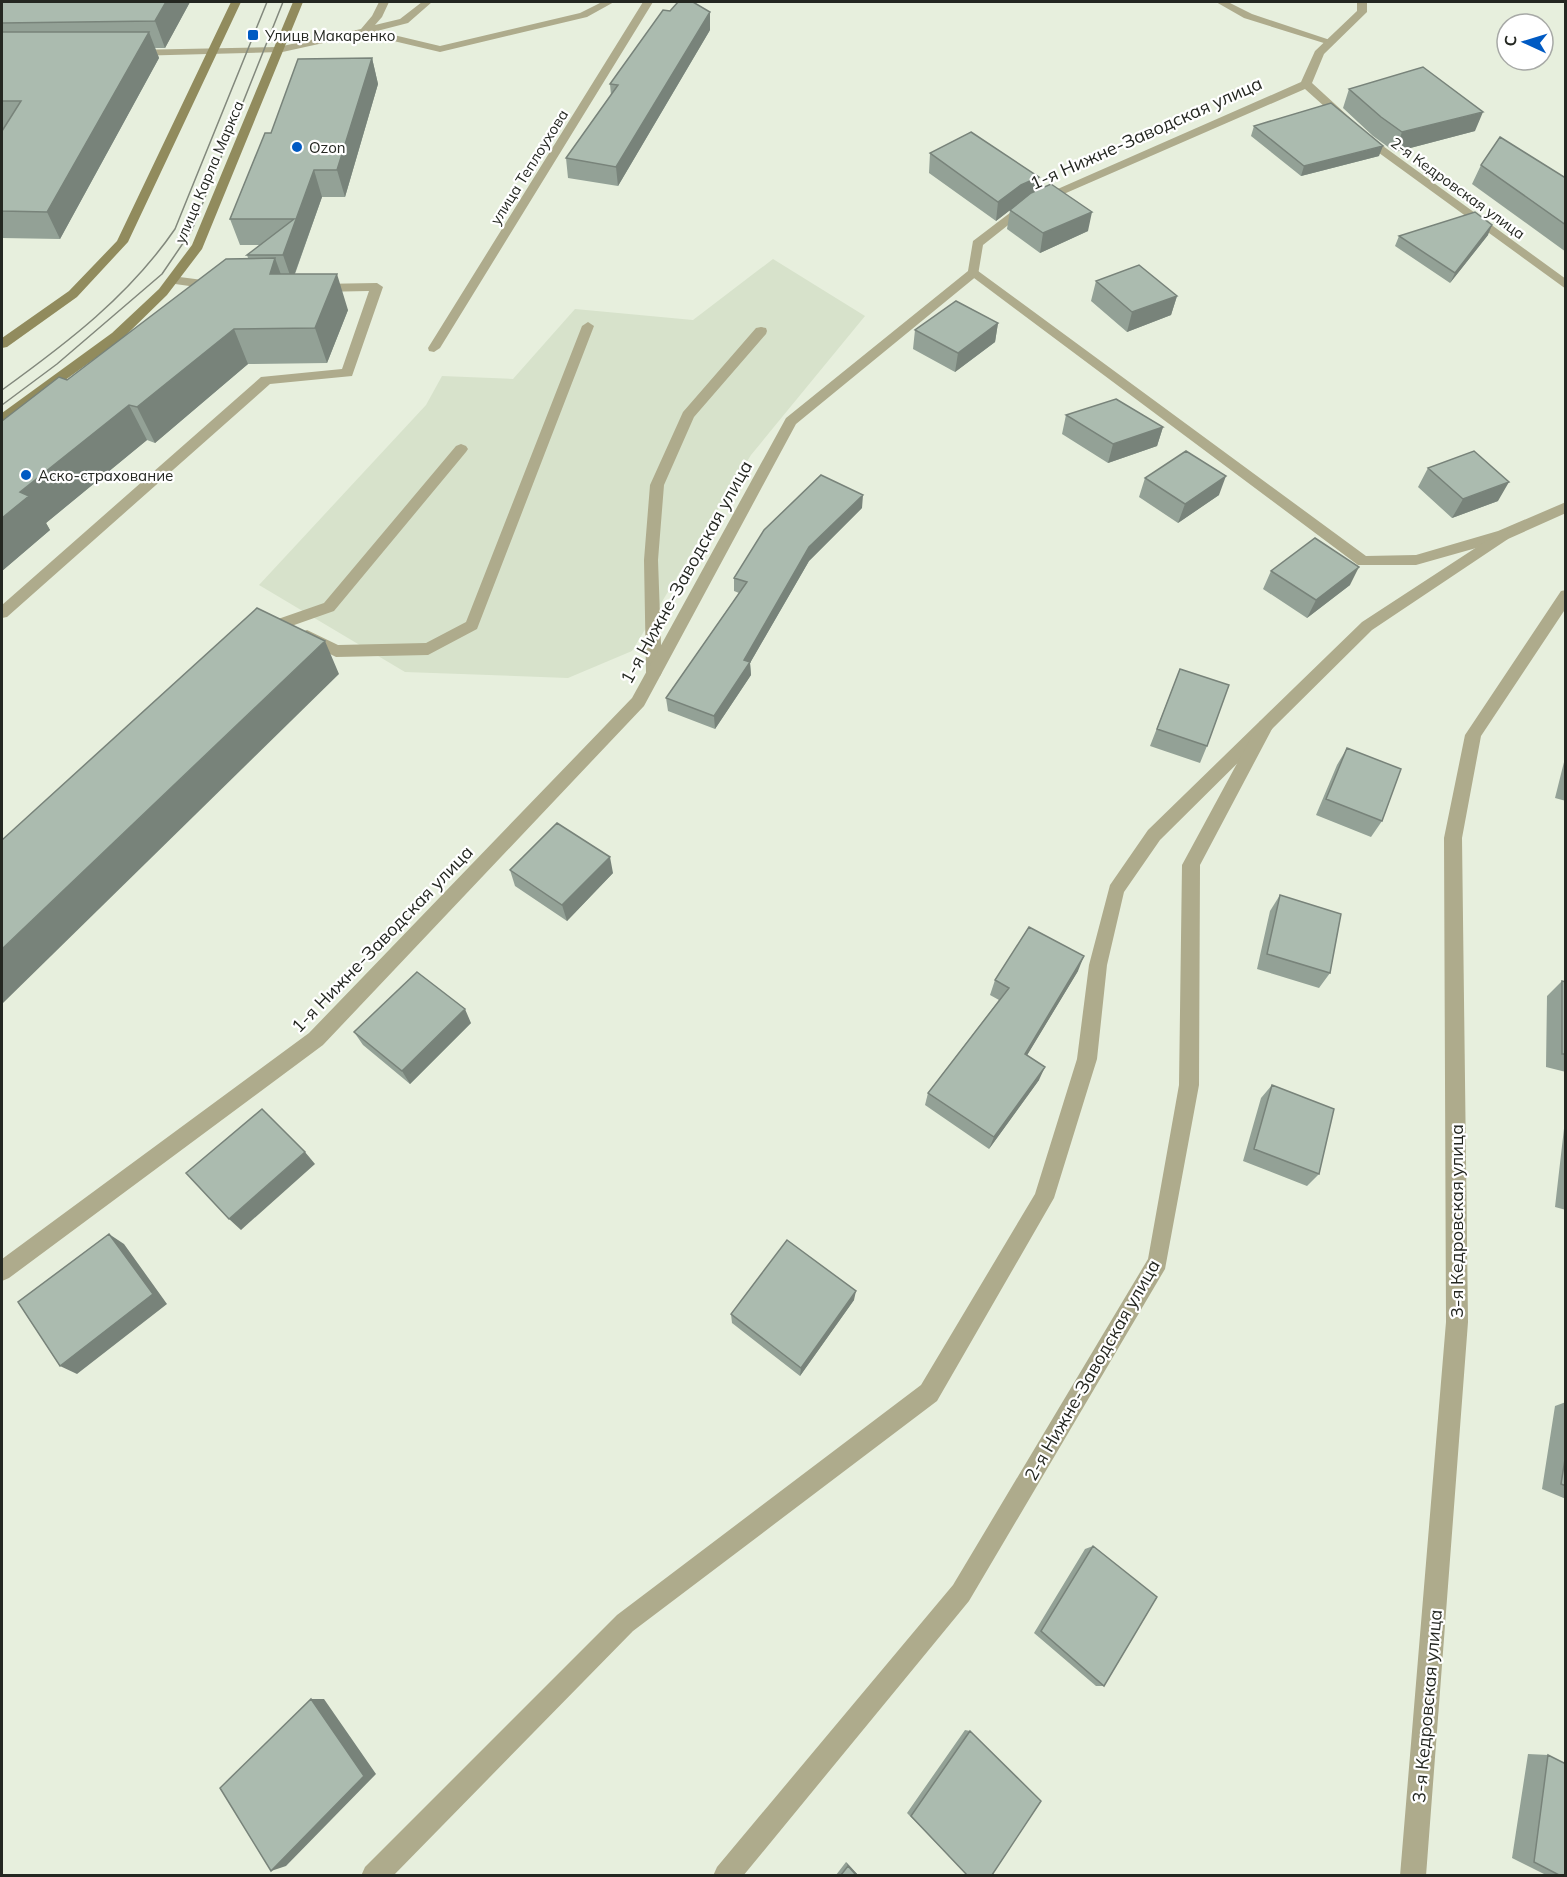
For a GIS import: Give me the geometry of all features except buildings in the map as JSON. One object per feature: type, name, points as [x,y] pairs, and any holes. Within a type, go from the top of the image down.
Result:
[{"type":"main road","points":[[2,344],[73,294],[122,242],[236,2]]},
{"type":"main road","name":"улица Карла Маркса","points":[[2,419],[117,336],[163,292],[198,246],[298,2]]},
{"type":"street","points":[[364,31],[377,17],[384,2]]},
{"type":"street","points":[[118,53],[278,50],[404,21],[428,2]]},
{"type":"street","points":[[364,31],[440,49],[583,15],[609,2]]},
{"type":"street","name":"улица Теплоухова","points":[[434,348],[648,2]]},
{"type":"street","points":[[1221,2],[1248,16],[1331,42]]},
{"type":"street","points":[[1306,84],[1319,53],[1362,12],[1362,2]]},
{"type":"street","name":"1-я Нижне-Заводская улица","points":[[2,1271],[316,1039],[638,702],[791,421],[974,272],[977,244],[1023,208],[1306,84]]},
{"type":"street","name":"2-я Кедровская улица","points":[[1306,84],[1368,140],[1566,285]]},
{"type":"street","points":[[974,272],[1363,561],[1416,560],[1503,535]]},
{"type":"street","points":[[172,280],[233,288]]},
{"type":"street","points":[[2,614],[266,380],[347,373],[377,287],[305,288]]},
{"type":"street","points":[[282,623],[336,651],[428,650],[472,625],[588,326]]},
{"type":"street","points":[[654,672],[651,560],[657,485],[688,415],[761,331]]},
{"type":"street","points":[[248,640],[256,633],[329,607],[461,449]]},
{"type":"street","name":"2-я Нижне-Заводская улица","points":[[726,1875],[961,1593],[1158,1262],[1189,1085],[1191,865],[1266,725],[1367,626],[1503,535],[1566,507]]},
{"type":"street","name":"3-я Кедровская улица","points":[[1413,1875],[1458,1322],[1453,838],[1473,735],[1566,595]]},
{"type":"street","points":[[374,1875],[625,1623],[929,1393],[1044,1198],[1087,1059],[1098,965],[1116,890],[1154,835],[1266,725]]},
{"type":"shaded area","points":[[773,259],[865,316],[751,455],[632,651],[568,678],[405,672],[259,585],[426,405],[442,376],[513,379],[575,309],[693,320]]},
{"type":"tram line","points":[[2,390],[96,317],[138,276],[175,229],[267,2]]},
{"type":"tram line","points":[[2,405],[57,364],[162,274],[192,230],[283,2]]},
{"type":"place","name":"Улицв Макаренко","points":[[253,35]]},
{"type":"place","name":"Ozon","points":[[297,147]]},
{"type":"place","name":"Аско-страхование","points":[[26,475]]}]
